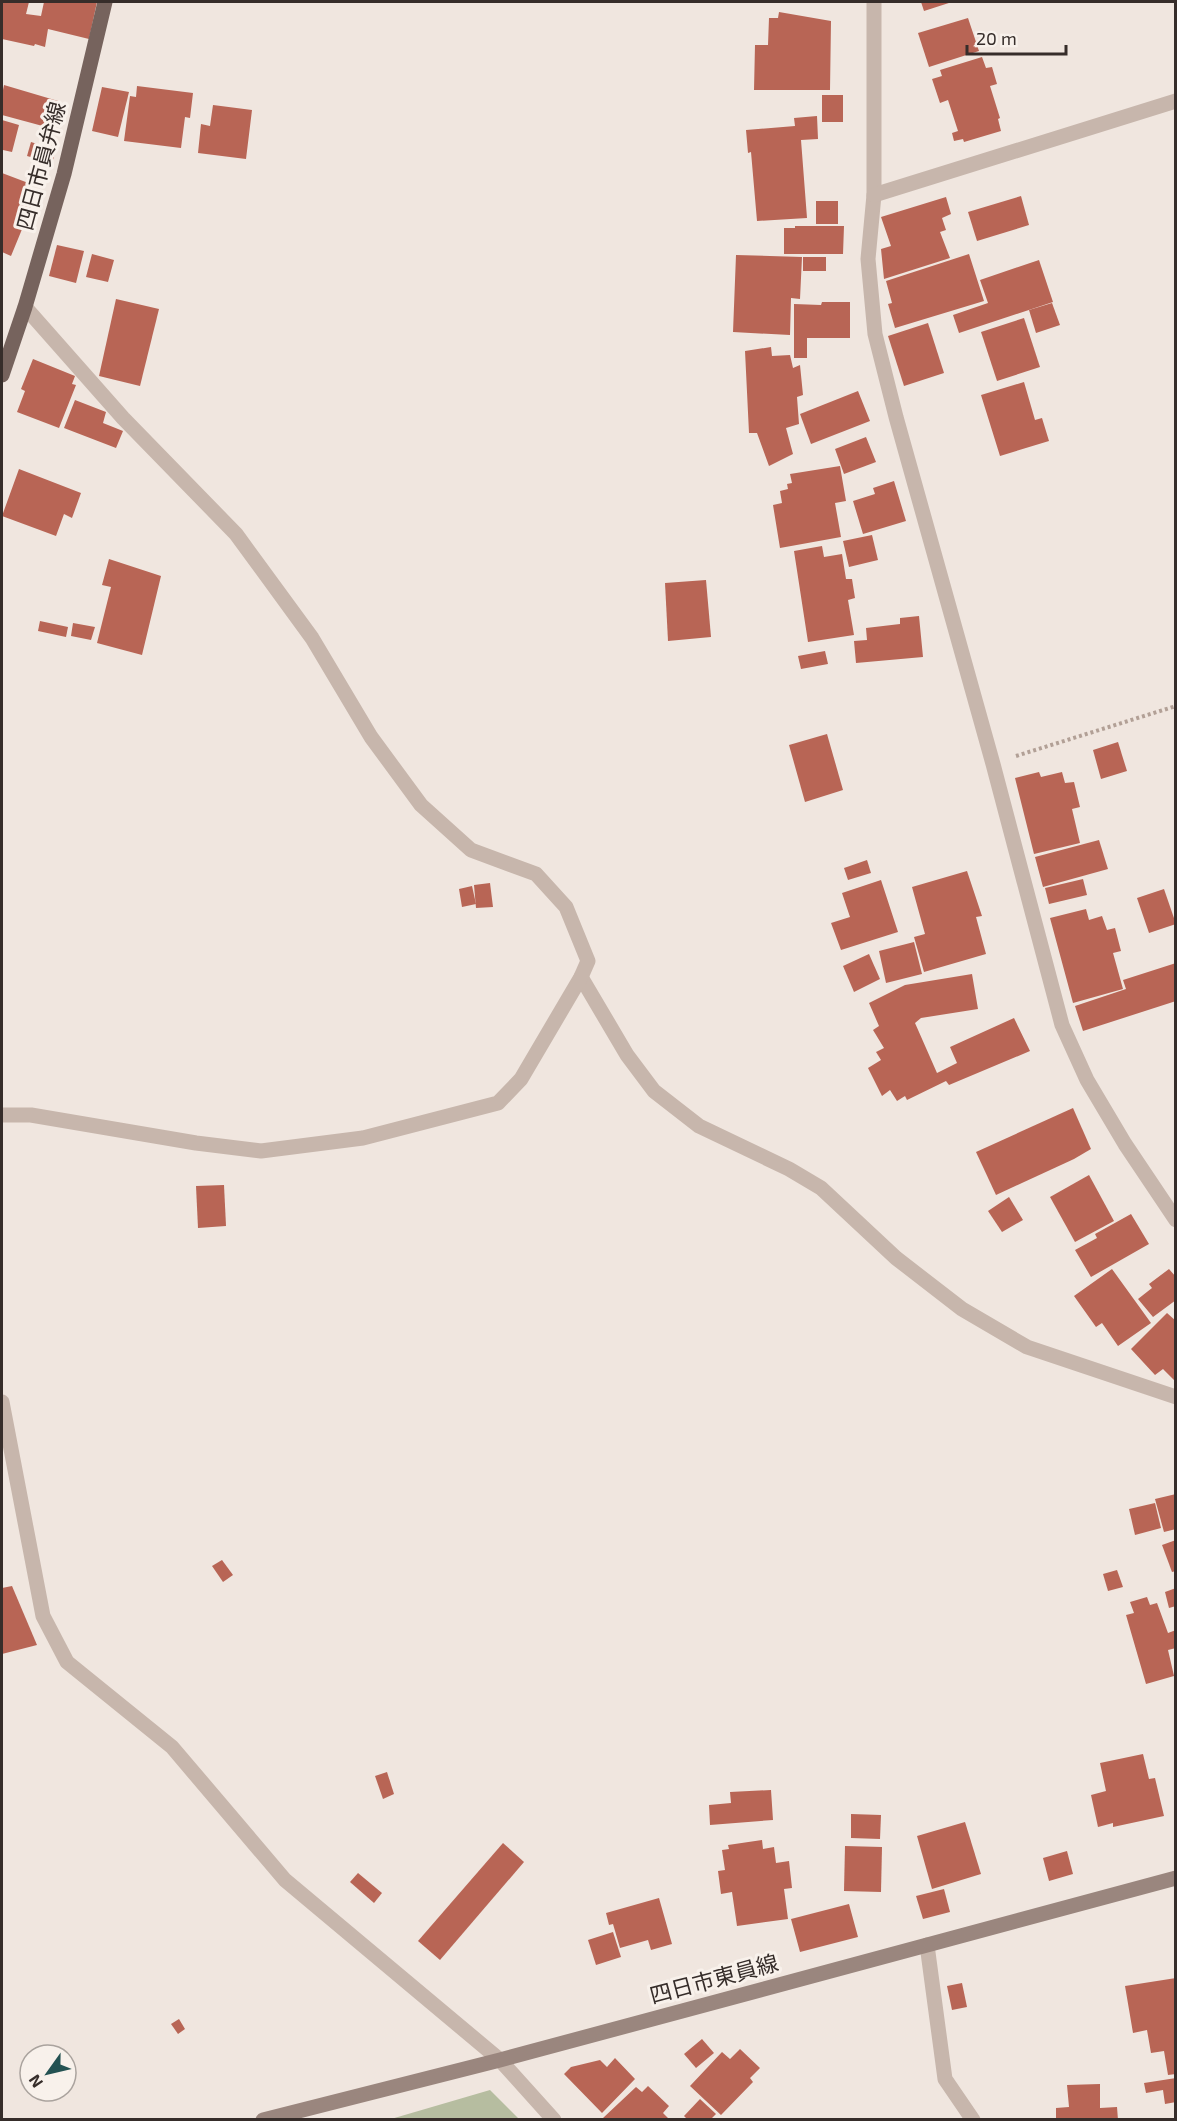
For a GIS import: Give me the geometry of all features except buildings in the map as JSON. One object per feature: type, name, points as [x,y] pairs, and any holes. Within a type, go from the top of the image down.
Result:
[{"type":"main road","name":"四日市員弁線","points":[[2,375],[25,307],[64,174],[105,2]]},
{"type":"main road","name":"四日市東員線","points":[[263,2120],[500,2060],[1176,1878]]},
{"type":"street","points":[[873,2],[874,195],[868,259],[875,334],[1062,1025],[1087,1080],[1125,1144],[1176,1220]]},
{"type":"street","points":[[874,195],[1176,101]]},
{"type":"street","points":[[2,1114],[31,1115],[196,1143],[261,1151],[363,1138],[498,1103],[521,1079],[581,977],[588,961],[566,907],[536,874],[471,850],[421,805],[371,737],[312,638],[236,534],[123,418],[25,307]]},
{"type":"street","points":[[581,977],[627,1055],[654,1091],[699,1126],[789,1169],[821,1188],[896,1258],[962,1310],[1027,1347],[1176,1397]]},
{"type":"street","points":[[2,1402],[44,1616],[67,1662],[172,1747],[285,1880],[500,2060],[554,2120]]},
{"type":"street","points":[[927,1945],[945,2079],[973,2120]]},
{"type":"path","points":[[993,764],[1176,706]]},
{"type":"green space","points":[[490,2090],[519,2119],[391,2119]]}]
